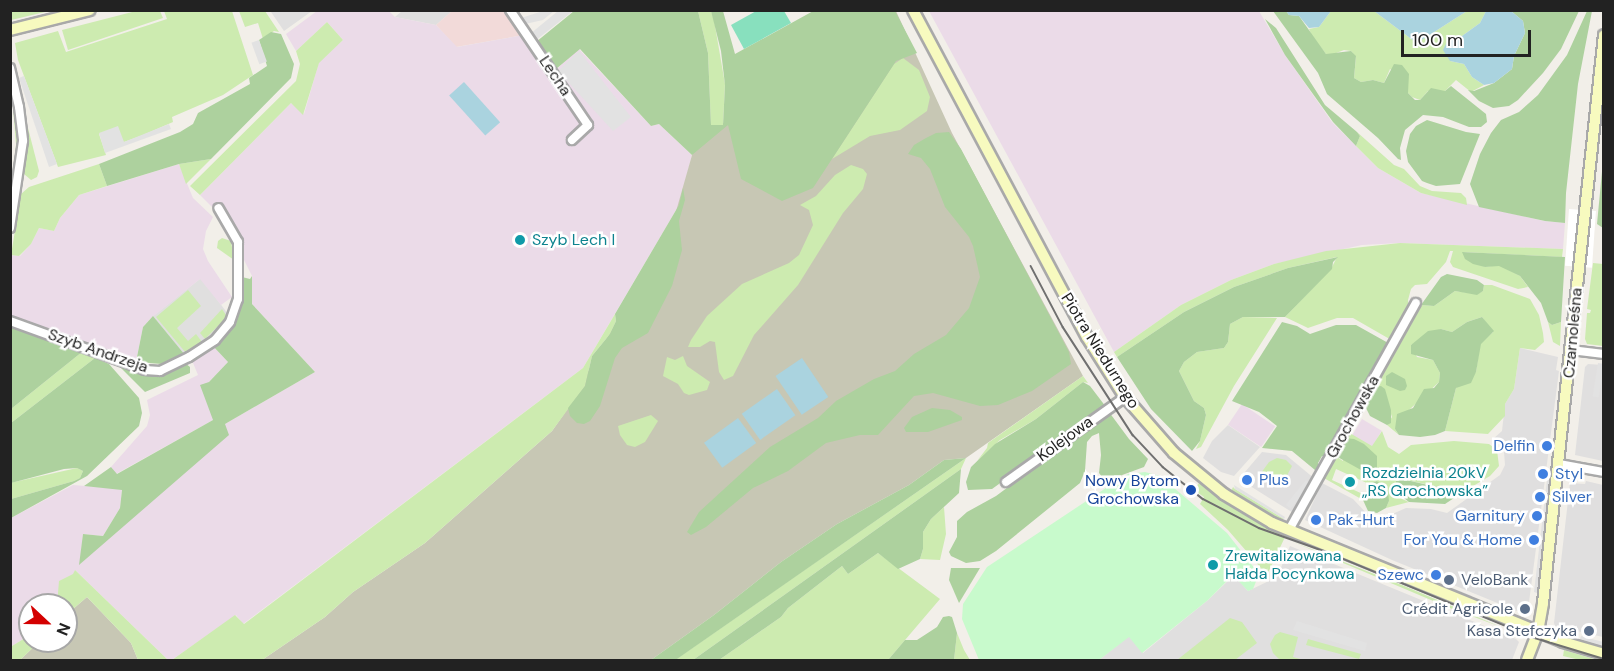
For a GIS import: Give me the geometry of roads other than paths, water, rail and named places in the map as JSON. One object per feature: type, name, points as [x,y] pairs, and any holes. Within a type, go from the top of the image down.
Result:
[{"type":"street","points":[[10,30],[90,10]]},
{"type":"street","name":"Lecha","points":[[510,10],[588,125],[572,140]]},
{"type":"street","name":"Piotra Niedurnego","points":[[913,10],[1087,337],[1125,397],[1151,429],[1203,478],[1244,507],[1288,530],[1538,632],[1604,654]]},
{"type":"street","name":"Czarnoleśna","points":[[1527,660],[1538,632],[1559,464],[1583,215],[1604,35]]},
{"type":"street","points":[[10,68],[19,107],[22,141],[10,228]]},
{"type":"street","name":"Szyb Andrzeja","points":[[10,321],[145,370],[160,370],[189,357],[215,340],[230,322],[238,299],[238,242],[218,208]]},
{"type":"street","name":"Grochowska","points":[[1288,530],[1416,303]]},
{"type":"street","points":[[1571,350],[1604,354]]},
{"type":"street","name":"Kolejowa","points":[[1006,482],[1125,397]]},
{"type":"street","points":[[1559,464],[1604,472]]},
{"type":"water","points":[[1286,11],[1331,11],[1319,27],[1309,28],[1299,16],[1289,15]]},
{"type":"water","points":[[1374,11],[1467,11],[1420,41],[1414,41]]},
{"type":"water","points":[[1486,11],[1511,11],[1523,21],[1525,33],[1514,56],[1512,69],[1494,83],[1484,85],[1472,77],[1464,64],[1450,61],[1443,50],[1447,42],[1462,36],[1480,23]]},
{"type":"water","points":[[464,82],[500,122],[485,136],[449,95]]},
{"type":"water","points":[[802,358],[828,397],[802,415],[775,376]]},
{"type":"water","points":[[777,389],[795,415],[760,440],[742,414]]},
{"type":"water","points":[[738,418],[756,443],[722,468],[704,443]]},
{"type":"tram line","points":[[1031,266],[1063,327],[1133,435],[1163,467],[1203,499],[1259,528],[1324,551],[1535,638],[1604,659]]},
{"type":"place","name":"Szyb Lech I","points":[[520,240]]},
{"type":"place","name":"Delfin","points":[[1547,446]]},
{"type":"place","name":"Styl","points":[[1543,474]]},
{"type":"place","name":"Plus","points":[[1247,480]]},
{"type":"place","name":"Rozdzielnia 20kV „RS Grochowska”","points":[[1350,482]]},
{"type":"place","name":"Nowy Bytom Grochowska","points":[[1191,490]]},
{"type":"place","name":"Silver","points":[[1540,497]]},
{"type":"place","name":"Garnitury","points":[[1537,516]]},
{"type":"place","name":"Pak-Hurt","points":[[1316,520]]},
{"type":"place","name":"For You & Home","points":[[1534,540]]},
{"type":"place","name":"Zrewitalizowana Hałda Pocynkowa","points":[[1213,565]]},
{"type":"place","name":"Szewc","points":[[1436,575]]},
{"type":"place","name":"VeloBank","points":[[1449,580]]},
{"type":"place","name":"Crédit Agricole","points":[[1525,609]]},
{"type":"place","name":"Kasa Stefczyka","points":[[1589,631]]}]
